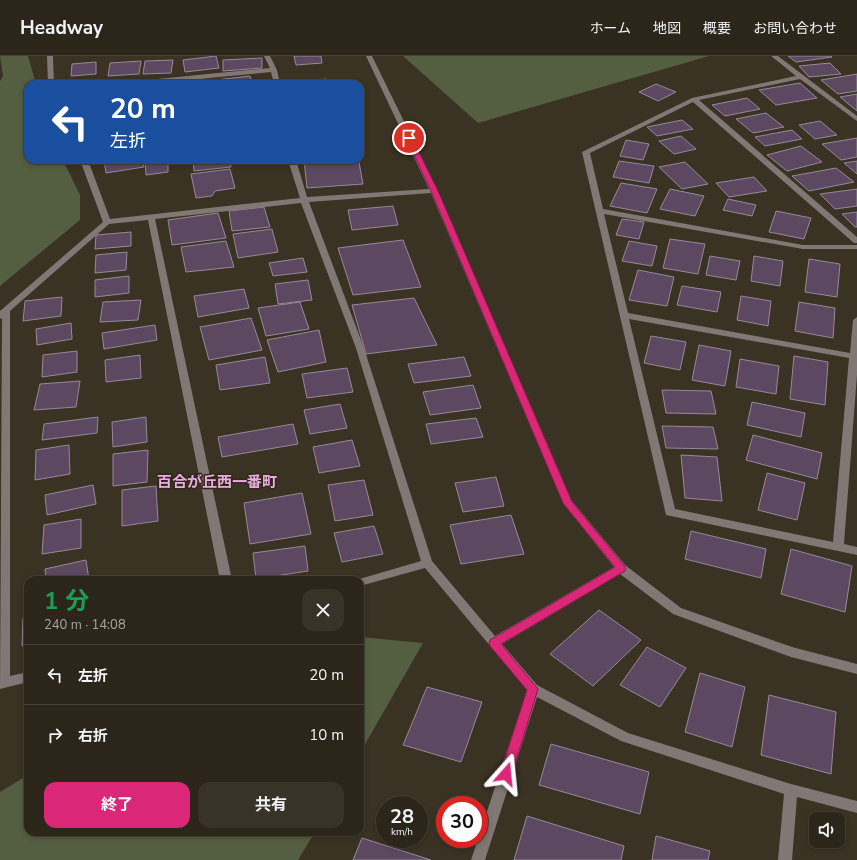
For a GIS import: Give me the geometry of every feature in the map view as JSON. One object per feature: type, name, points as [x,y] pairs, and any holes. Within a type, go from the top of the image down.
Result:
[{"type":"street","points":[[50,56],[51,80]]},
{"type":"street","points":[[267,56],[274,70],[275,80]]},
{"type":"street","points":[[369,56],[434,191],[568,503],[621,568],[677,611],[791,652],[857,669]]},
{"type":"street","points":[[774,56],[857,119]]},
{"type":"street","points":[[169,80],[274,70]]},
{"type":"street","points":[[800,77],[694,100],[586,152],[670,512],[857,551]]},
{"type":"street","points":[[694,100],[857,241]]},
{"type":"street","points":[[85,164],[107,222]]},
{"type":"street","points":[[293,164],[304,200],[360,348],[427,563],[533,689],[625,737],[791,790],[857,807]]},
{"type":"street","points":[[24,678],[2,684],[3,314],[107,222],[304,200],[434,191]]},
{"type":"street","points":[[600,211],[803,247],[857,247]]},
{"type":"street","points":[[151,217],[225,576]]},
{"type":"street","points":[[624,315],[853,356]]},
{"type":"street","points":[[838,547],[857,320]]},
{"type":"street","points":[[364,581],[427,563]]},
{"type":"street","points":[[494,643],[621,568]]},
{"type":"street","points":[[478,860],[533,689]]},
{"type":"street","points":[[785,860],[791,790]]},
{"type":"green space","points":[[0,56],[28,56],[35,80],[24,80],[24,164],[65,164],[80,195],[80,220],[0,286],[0,81],[3,76]]},
{"type":"green space","points":[[403,56],[709,56],[478,123]]},
{"type":"green space","points":[[364,637],[423,643],[364,746]]},
{"type":"green space","points":[[24,777],[24,836],[313,836],[298,860],[0,860],[0,792]]},
{"type":"building","points":[[216,56],[219,68],[185,72],[183,60]]},
{"type":"building","points":[[294,56],[321,56],[322,63],[296,65]]},
{"type":"building","points":[[788,56],[831,56],[832,57],[796,62]]},
{"type":"building","points":[[262,58],[262,68],[223,71],[223,60]]},
{"type":"building","points":[[173,60],[171,73],[143,74],[145,61]]},
{"type":"building","points":[[141,61],[139,74],[108,76],[110,63]]},
{"type":"building","points":[[96,62],[96,74],[71,76],[72,64]]},
{"type":"building","points":[[830,63],[841,74],[809,77],[799,66]]},
{"type":"building","points":[[857,74],[857,91],[838,94],[821,80]]},
{"type":"building","points":[[250,76],[251,80],[215,80]]},
{"type":"building","points":[[800,83],[817,98],[776,105],[759,90]]},
{"type":"building","points":[[656,84],[676,92],[658,101],[639,92]]},
{"type":"building","points":[[857,94],[857,111],[840,97]]},
{"type":"building","points":[[747,98],[760,109],[725,116],[712,105]]},
{"type":"building","points":[[766,113],[784,127],[753,133],[736,119]]},
{"type":"building","points":[[682,120],[693,129],[657,136],[647,127]]},
{"type":"building","points":[[820,121],[837,135],[815,139],[799,125]]},
{"type":"building","points":[[792,130],[802,139],[765,146],[755,137]]},
{"type":"building","points":[[681,136],[696,149],[674,154],[659,141]]},
{"type":"building","points":[[857,138],[857,157],[841,160],[822,144]]},
{"type":"building","points":[[626,140],[649,144],[643,160],[620,156]]},
{"type":"building","points":[[801,146],[822,162],[787,171],[767,155]]},
{"type":"building","points":[[619,161],[654,166],[649,183],[613,177]]},
{"type":"building","points":[[857,161],[857,174],[844,163]]},
{"type":"building","points":[[685,162],[708,184],[682,189],[659,167]]},
{"type":"building","points":[[105,164],[143,164],[144,167],[106,173]]},
{"type":"building","points":[[145,164],[168,164],[168,172],[146,175]]},
{"type":"building","points":[[193,164],[231,164],[231,167],[194,171]]},
{"type":"building","points":[[304,164],[359,164],[363,184],[307,188]]},
{"type":"building","points":[[836,168],[854,182],[809,191],[792,176]]},
{"type":"building","points":[[230,169],[235,188],[215,191],[212,196],[196,198],[191,174]]},
{"type":"building","points":[[754,177],[767,191],[729,197],[716,183]]},
{"type":"building","points":[[621,183],[657,189],[647,213],[610,206]]},
{"type":"building","points":[[670,189],[704,196],[695,216],[660,209]]},
{"type":"building","points":[[857,189],[857,206],[835,209],[820,194]]},
{"type":"building","points":[[728,199],[756,205],[752,216],[723,210]]},
{"type":"building","points":[[393,206],[398,225],[352,230],[348,210]]},
{"type":"building","points":[[264,207],[270,227],[232,231],[229,211]]},
{"type":"building","points":[[776,211],[811,218],[804,239],[769,232]]},
{"type":"building","points":[[857,212],[857,227],[855,227],[842,214]]},
{"type":"building","points":[[218,213],[226,238],[172,245],[168,220]]},
{"type":"building","points":[[622,219],[644,222],[639,239],[616,235]]},
{"type":"building","points":[[272,229],[278,252],[238,258],[233,234]]},
{"type":"building","points":[[131,232],[131,246],[95,249],[96,235]]},
{"type":"building","points":[[670,239],[705,244],[698,274],[663,268]]},
{"type":"building","points":[[403,240],[421,287],[353,295],[338,248]]},
{"type":"building","points":[[226,241],[234,267],[186,272],[181,247]]},
{"type":"building","points":[[629,241],[657,246],[652,266],[622,261]]},
{"type":"building","points":[[127,252],[126,270],[95,273],[96,255]]},
{"type":"building","points":[[710,256],[740,261],[736,280],[706,275]]},
{"type":"building","points":[[754,256],[783,261],[780,286],[751,281]]},
{"type":"building","points":[[303,258],[307,272],[273,276],[269,263]]},
{"type":"building","points":[[809,259],[840,264],[837,297],[805,292]]},
{"type":"building","points":[[638,270],[674,277],[667,306],[629,300]]},
{"type":"building","points":[[129,276],[129,293],[95,297],[95,280]]},
{"type":"building","points":[[308,280],[312,300],[278,304],[275,284]]},
{"type":"building","points":[[682,286],[721,292],[717,312],[677,305]]},
{"type":"building","points":[[244,289],[249,308],[198,317],[194,296]]},
{"type":"building","points":[[741,296],[771,301],[768,326],[737,320]]},
{"type":"building","points":[[62,297],[61,316],[23,321],[25,301]]},
{"type":"building","points":[[414,298],[437,345],[366,354],[352,305]]},
{"type":"building","points":[[141,300],[138,320],[100,322],[103,302]]},
{"type":"building","points":[[300,302],[309,329],[266,336],[258,308]]},
{"type":"building","points":[[799,302],[835,308],[833,338],[795,331]]},
{"type":"building","points":[[251,318],[262,350],[209,360],[200,327]]},
{"type":"building","points":[[71,323],[72,339],[37,345],[36,329]]},
{"type":"building","points":[[155,325],[157,340],[104,349],[102,333]]},
{"type":"building","points":[[319,330],[326,362],[278,372],[267,340]]},
{"type":"building","points":[[651,336],[686,342],[680,370],[644,363]]},
{"type":"building","points":[[699,345],[731,351],[725,386],[692,380]]},
{"type":"building","points":[[77,351],[77,372],[42,377],[43,355]]},
{"type":"building","points":[[140,355],[141,378],[106,382],[105,360]]},
{"type":"building","points":[[794,356],[828,362],[825,405],[790,399]]},
{"type":"building","points":[[265,357],[270,383],[220,390],[216,365]]},
{"type":"building","points":[[464,357],[471,376],[414,383],[408,364]]},
{"type":"building","points":[[740,359],[779,366],[776,394],[736,387]]},
{"type":"building","points":[[347,368],[353,392],[307,398],[302,374]]},
{"type":"building","points":[[80,381],[76,407],[34,410],[40,384]]},
{"type":"building","points":[[473,385],[481,408],[430,415],[423,392]]},
{"type":"building","points":[[662,390],[711,391],[716,414],[666,413]]},
{"type":"building","points":[[752,402],[805,413],[801,437],[747,425]]},
{"type":"building","points":[[340,404],[347,428],[310,434],[304,410]]},
{"type":"building","points":[[98,417],[97,433],[42,440],[44,424]]},
{"type":"building","points":[[146,417],[147,442],[113,447],[112,422]]},
{"type":"building","points":[[476,418],[483,437],[431,444],[426,424]]},
{"type":"building","points":[[293,424],[298,444],[222,457],[218,437]]},
{"type":"building","points":[[662,426],[713,427],[718,449],[666,448]]},
{"type":"building","points":[[753,435],[822,453],[817,479],[746,460]]},
{"type":"building","points":[[352,440],[360,466],[319,473],[313,447]]},
{"type":"building","points":[[69,445],[70,474],[35,480],[36,450]]},
{"type":"building","points":[[148,450],[147,482],[113,486],[113,454]]},
{"type":"building","points":[[681,455],[717,457],[722,501],[685,498]]},
{"type":"building","points":[[767,473],[805,483],[797,520],[758,510]]},
{"type":"building","points":[[496,477],[504,506],[463,512],[455,483]]},
{"type":"building","points":[[364,480],[373,515],[335,521],[328,485]]},
{"type":"building","points":[[93,485],[96,504],[47,515],[45,495]]},
{"type":"building","points":[[156,486],[158,521],[122,526],[122,490]]},
{"type":"building","points":[[302,493],[311,534],[250,544],[244,503]]},
{"type":"building","points":[[511,515],[524,554],[461,564],[450,525]]},
{"type":"building","points":[[81,519],[81,548],[42,554],[44,525]]},
{"type":"building","points":[[374,526],[383,554],[342,562],[334,533]]},
{"type":"building","points":[[691,531],[766,549],[761,578],[685,559]]},
{"type":"building","points":[[305,546],[308,571],[276,576],[256,576],[253,553]]},
{"type":"building","points":[[791,549],[852,566],[845,612],[781,594]]},
{"type":"building","points":[[86,560],[88,576],[46,576],[45,569]]},
{"type":"building","points":[[599,610],[641,640],[593,686],[550,654]]},
{"type":"building","points":[[23,618],[24,646],[22,646]]},
{"type":"building","points":[[647,647],[686,668],[660,707],[620,685]]},
{"type":"building","points":[[700,673],[745,687],[732,747],[685,732]]},
{"type":"building","points":[[427,687],[482,702],[461,762],[403,745]]},
{"type":"building","points":[[769,695],[836,712],[831,774],[761,755]]},
{"type":"building","points":[[551,744],[649,772],[640,814],[539,785]]},
{"type":"building","points":[[527,816],[624,846],[621,860],[514,860]]},
{"type":"building","points":[[656,836],[710,851],[708,860],[652,860]]},
{"type":"building","points":[[362,838],[376,842],[376,848],[393,848],[431,860],[353,860]]},
{"type":"district","name":"百合が丘西一番町","points":[[217,482]]},
{"type":"route","points":[[409,138],[434,191],[568,503],[621,568],[494,643],[533,689],[506,774]]}]
